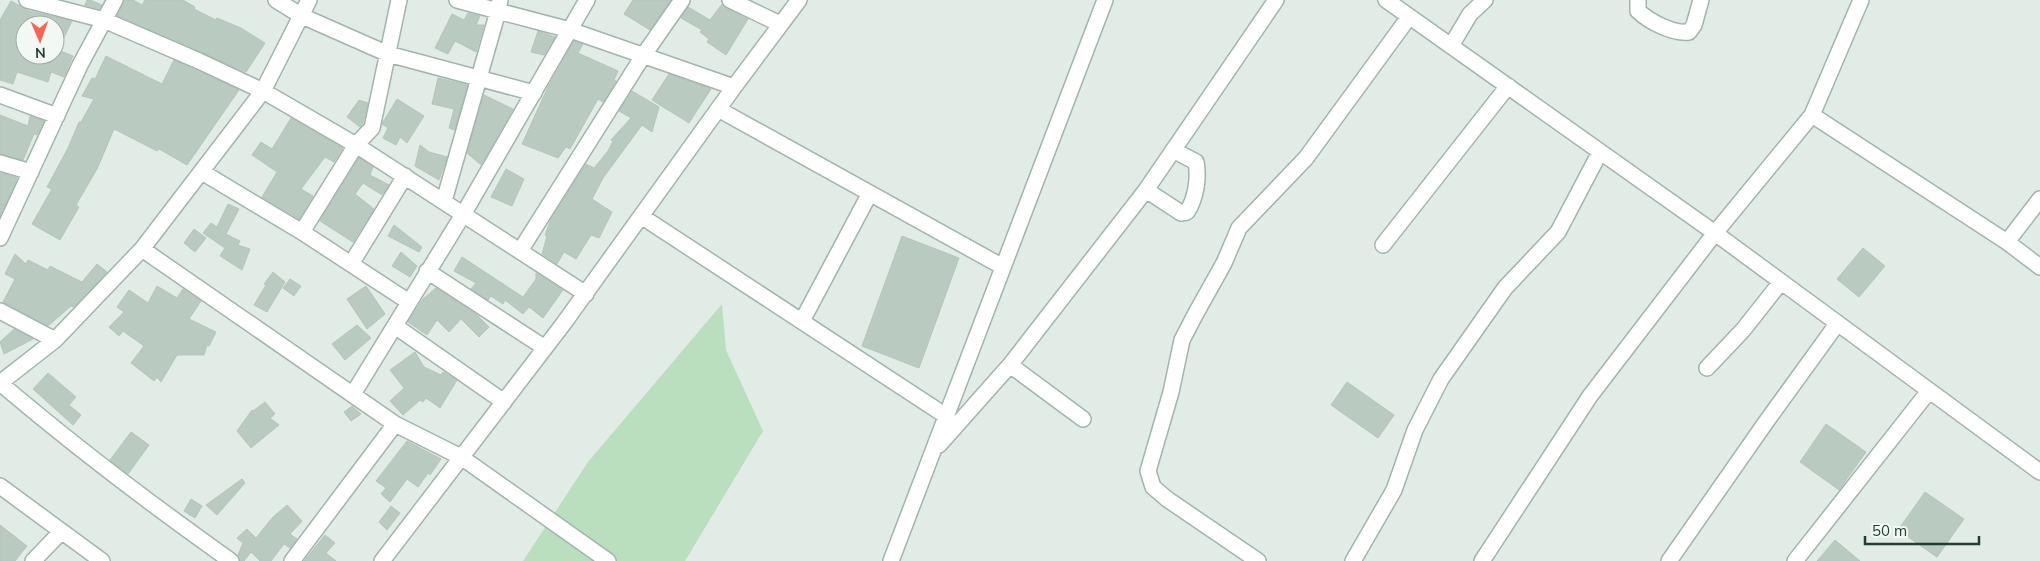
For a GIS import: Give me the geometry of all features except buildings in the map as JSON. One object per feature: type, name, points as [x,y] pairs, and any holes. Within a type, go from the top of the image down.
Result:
[{"type":"street","points":[[27,0],[104,20],[199,60],[263,91],[356,145],[464,213],[586,294]]},
{"type":"street","points":[[0,238],[80,66],[115,0]]},
{"type":"street","points":[[276,0],[302,16],[388,54],[534,93]]},
{"type":"street","points":[[232,561],[161,512],[65,438],[0,383],[55,340],[142,249],[263,91],[309,0]]},
{"type":"street","points":[[302,232],[356,145],[372,128],[400,0]]},
{"type":"street","points":[[457,0],[499,5],[734,87]]},
{"type":"street","points":[[353,394],[464,213],[587,0]]},
{"type":"street","points":[[520,250],[643,56],[682,0]]},
{"type":"street","points":[[730,0],[780,24]]},
{"type":"street","points":[[382,561],[586,294],[718,109],[799,0]]},
{"type":"street","points":[[891,561],[1105,0]]},
{"type":"street","points":[[933,452],[1010,365],[1146,190],[1276,0]]},
{"type":"street","points":[[1386,0],[1715,234],[2040,472]]},
{"type":"street","points":[[1451,46],[1470,14],[1485,0]]},
{"type":"street","points":[[1638,0],[1638,11],[1646,18],[1681,33],[1689,32],[1694,25],[1701,0]]},
{"type":"street","points":[[1482,561],[1590,396],[1715,234],[1812,115],[1861,0]]},
{"type":"street","points":[[444,201],[499,5]]},
{"type":"street","points":[[1258,561],[1167,499],[1153,487],[1148,471],[1171,392],[1182,340],[1224,263],[1239,228],[1306,158],[1409,16]]},
{"type":"street","points":[[1383,245],[1508,86]]},
{"type":"street","points":[[0,95],[57,116]]},
{"type":"street","points":[[718,109],[1003,267]]},
{"type":"street","points":[[1812,115],[2007,242],[2040,267]]},
{"type":"street","points":[[1146,190],[1181,213],[1187,212],[1193,203],[1197,170],[1196,162],[1173,150]]},
{"type":"street","points":[[1353,561],[1394,490],[1415,430],[1441,378],[1505,288],[1558,232],[1600,152]]},
{"type":"street","points":[[0,164],[31,172]]},
{"type":"street","points":[[202,172],[302,232],[409,302]]},
{"type":"street","points":[[350,264],[405,176]]},
{"type":"street","points":[[802,321],[870,193]]},
{"type":"street","points":[[2007,242],[2040,199]]},
{"type":"street","points":[[641,216],[946,416]]},
{"type":"street","points":[[142,249],[395,424],[461,457],[608,561]]},
{"type":"street","points":[[427,271],[545,348]]},
{"type":"street","points":[[1707,368],[1743,330],[1781,282]]},
{"type":"street","points":[[0,311],[55,340]]},
{"type":"street","points":[[1669,561],[1837,324]]},
{"type":"street","points":[[395,326],[504,402]]},
{"type":"street","points":[[1010,365],[1083,419]]},
{"type":"street","points":[[1795,561],[1929,391]]},
{"type":"street","points":[[292,561],[395,424]]},
{"type":"street","points":[[0,486],[102,561]]},
{"type":"street","points":[[33,561],[61,532]]},
{"type":"green space","points":[[722,304],[726,350],[763,431],[685,561],[523,561],[588,462]]}]
